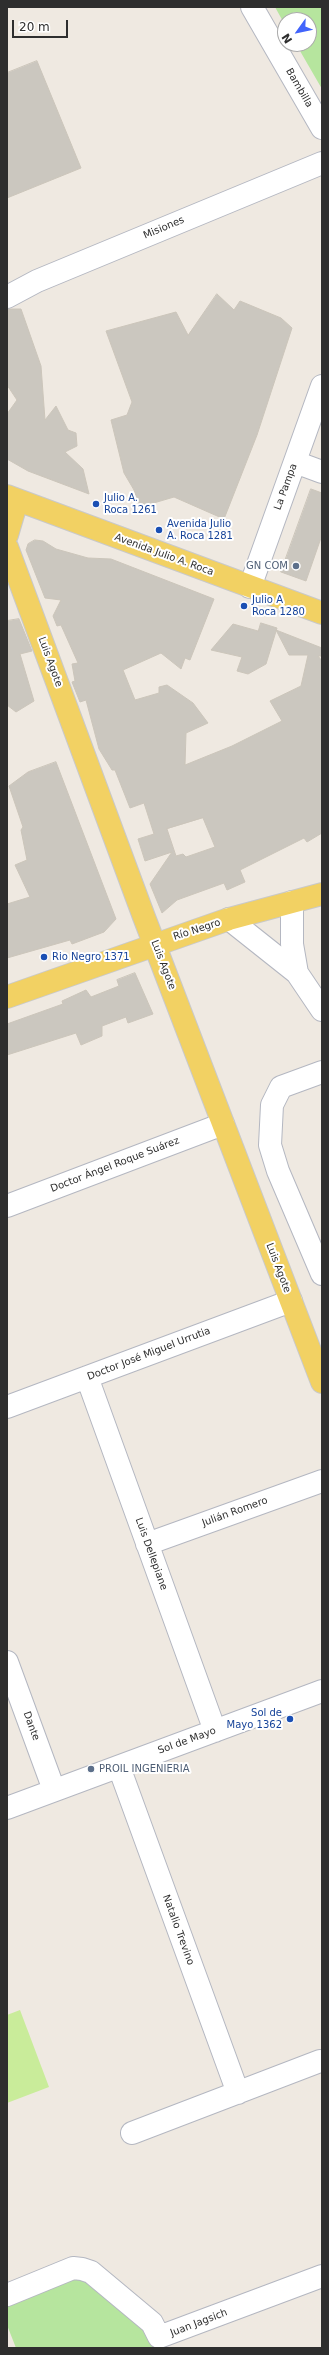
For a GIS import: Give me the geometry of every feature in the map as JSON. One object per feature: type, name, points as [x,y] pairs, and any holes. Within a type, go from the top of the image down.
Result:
[{"type":"main road","name":"Avenida Julio A. Roca","points":[[12,498],[250,587],[321,609]]},
{"type":"main road","points":[[7,535],[12,498]]},
{"type":"main road","name":"Luis Agote","points":[[7,547],[155,944],[322,1382]]},
{"type":"main road","name":"Río Negro","points":[[7,997],[229,919],[322,894]]},
{"type":"street","name":"Bambilla","points":[[252,7],[322,128]]},
{"type":"street","name":"Misiones","points":[[7,297],[37,281],[322,162]]},
{"type":"street","name":"La Pampa","points":[[250,587],[322,386]]},
{"type":"street","points":[[295,462],[322,472]]},
{"type":"street","points":[[292,902],[292,938],[297,973]]},
{"type":"street","points":[[229,919],[297,973],[322,1010]]},
{"type":"street","points":[[322,1072],[281,1087],[272,1105],[270,1144],[278,1171],[322,1274]]},
{"type":"street","name":"Doctor Ángel Roque Suárez","points":[[7,1206],[223,1124]]},
{"type":"street","name":"Doctor José Miguel Urrutia","points":[[7,1407],[291,1301]]},
{"type":"street","name":"Luis Dellepiane","points":[[87,1378],[215,1731]]},
{"type":"street","name":"Julián Romero","points":[[147,1544],[322,1481]]},
{"type":"street","name":"Dante","points":[[7,1662],[54,1790]]},
{"type":"street","name":"Sol de Mayo","points":[[7,1808],[322,1691]]},
{"type":"street","name":"Natalio Trevino","points":[[118,1767],[238,2093]]},
{"type":"street","points":[[132,2133],[320,2061]]},
{"type":"street","name":"Juan Jagsich","points":[[7,2295],[73,2268],[82,2269],[91,2272],[152,2323],[161,2343],[322,2276]]},
{"type":"green space","points":[[275,7],[322,7],[322,89],[301,52],[317,52],[317,12],[278,12]]},
{"type":"green space","points":[[20,2010],[49,2087],[7,2103],[7,2015]]},
{"type":"green space","points":[[73,2277],[84,2279],[159,2337],[162,2348],[16,2348],[7,2325],[8,2305]]},
{"type":"building","points":[[37,61],[81,168],[7,198],[7,73]]},
{"type":"building","points":[[217,294],[234,310],[240,301],[281,318],[292,328],[257,435],[224,519],[174,497],[140,507],[134,490],[124,473],[111,420],[127,415],[132,402],[106,331],[176,312],[188,335]]},
{"type":"building","points":[[7,309],[21,309],[41,366],[45,420],[56,406],[68,430],[76,433],[77,446],[65,452],[83,469],[89,494],[28,471],[7,459],[7,414],[17,400],[7,385]]},
{"type":"building","points":[[311,489],[322,493],[322,535],[306,581],[281,572]]},
{"type":"building","points":[[35,540],[43,541],[56,549],[88,558],[111,559],[214,599],[190,660],[185,658],[181,669],[161,653],[123,670],[135,700],[159,693],[159,687],[167,685],[193,703],[208,723],[186,733],[185,765],[232,746],[282,721],[270,701],[301,686],[308,655],[289,655],[276,630],[322,648],[322,656],[318,656],[322,661],[322,833],[307,842],[304,838],[240,870],[245,882],[227,890],[224,883],[177,900],[162,913],[150,884],[172,852],[145,861],[138,839],[154,834],[144,803],[130,808],[115,770],[112,770],[99,749],[86,700],[80,702],[72,682],[75,681],[72,664],[78,663],[61,625],[57,626],[53,616],[61,600],[45,598],[26,550],[28,544]],"holes":[[[203,818],[215,847],[186,857],[183,854],[176,856],[167,829]]]},
{"type":"building","points":[[19,619],[32,651],[20,654],[34,701],[16,712],[7,705],[7,621]]},
{"type":"building","points":[[261,623],[277,628],[266,664],[248,674],[237,671],[242,657],[211,650],[233,624],[258,631]]},
{"type":"building","points":[[56,762],[116,919],[104,932],[72,944],[70,940],[7,958],[7,904],[30,897],[15,865],[27,860],[21,830],[23,827],[9,786],[28,772]]},
{"type":"building","points":[[135,973],[153,1014],[128,1023],[126,1017],[102,1026],[102,1036],[81,1045],[76,1033],[7,1055],[7,1024],[63,1004],[62,1001],[86,990],[91,997],[119,986],[117,980]]},
{"type":"place","name":"Julio A. Roca 1261","points":[[96,504]]},
{"type":"place","name":"Avenida Julio A. Roca 1281","points":[[159,530]]},
{"type":"place","name":"GN COM","points":[[296,566]]},
{"type":"place","name":"Julio A Roca 1280","points":[[244,606]]},
{"type":"place","name":"Rio Negro 1371","points":[[44,957]]},
{"type":"place","name":"Sol de Mayo 1362","points":[[290,1719]]},
{"type":"place","name":"PROIL INGENIERIA","points":[[91,1769]]}]
